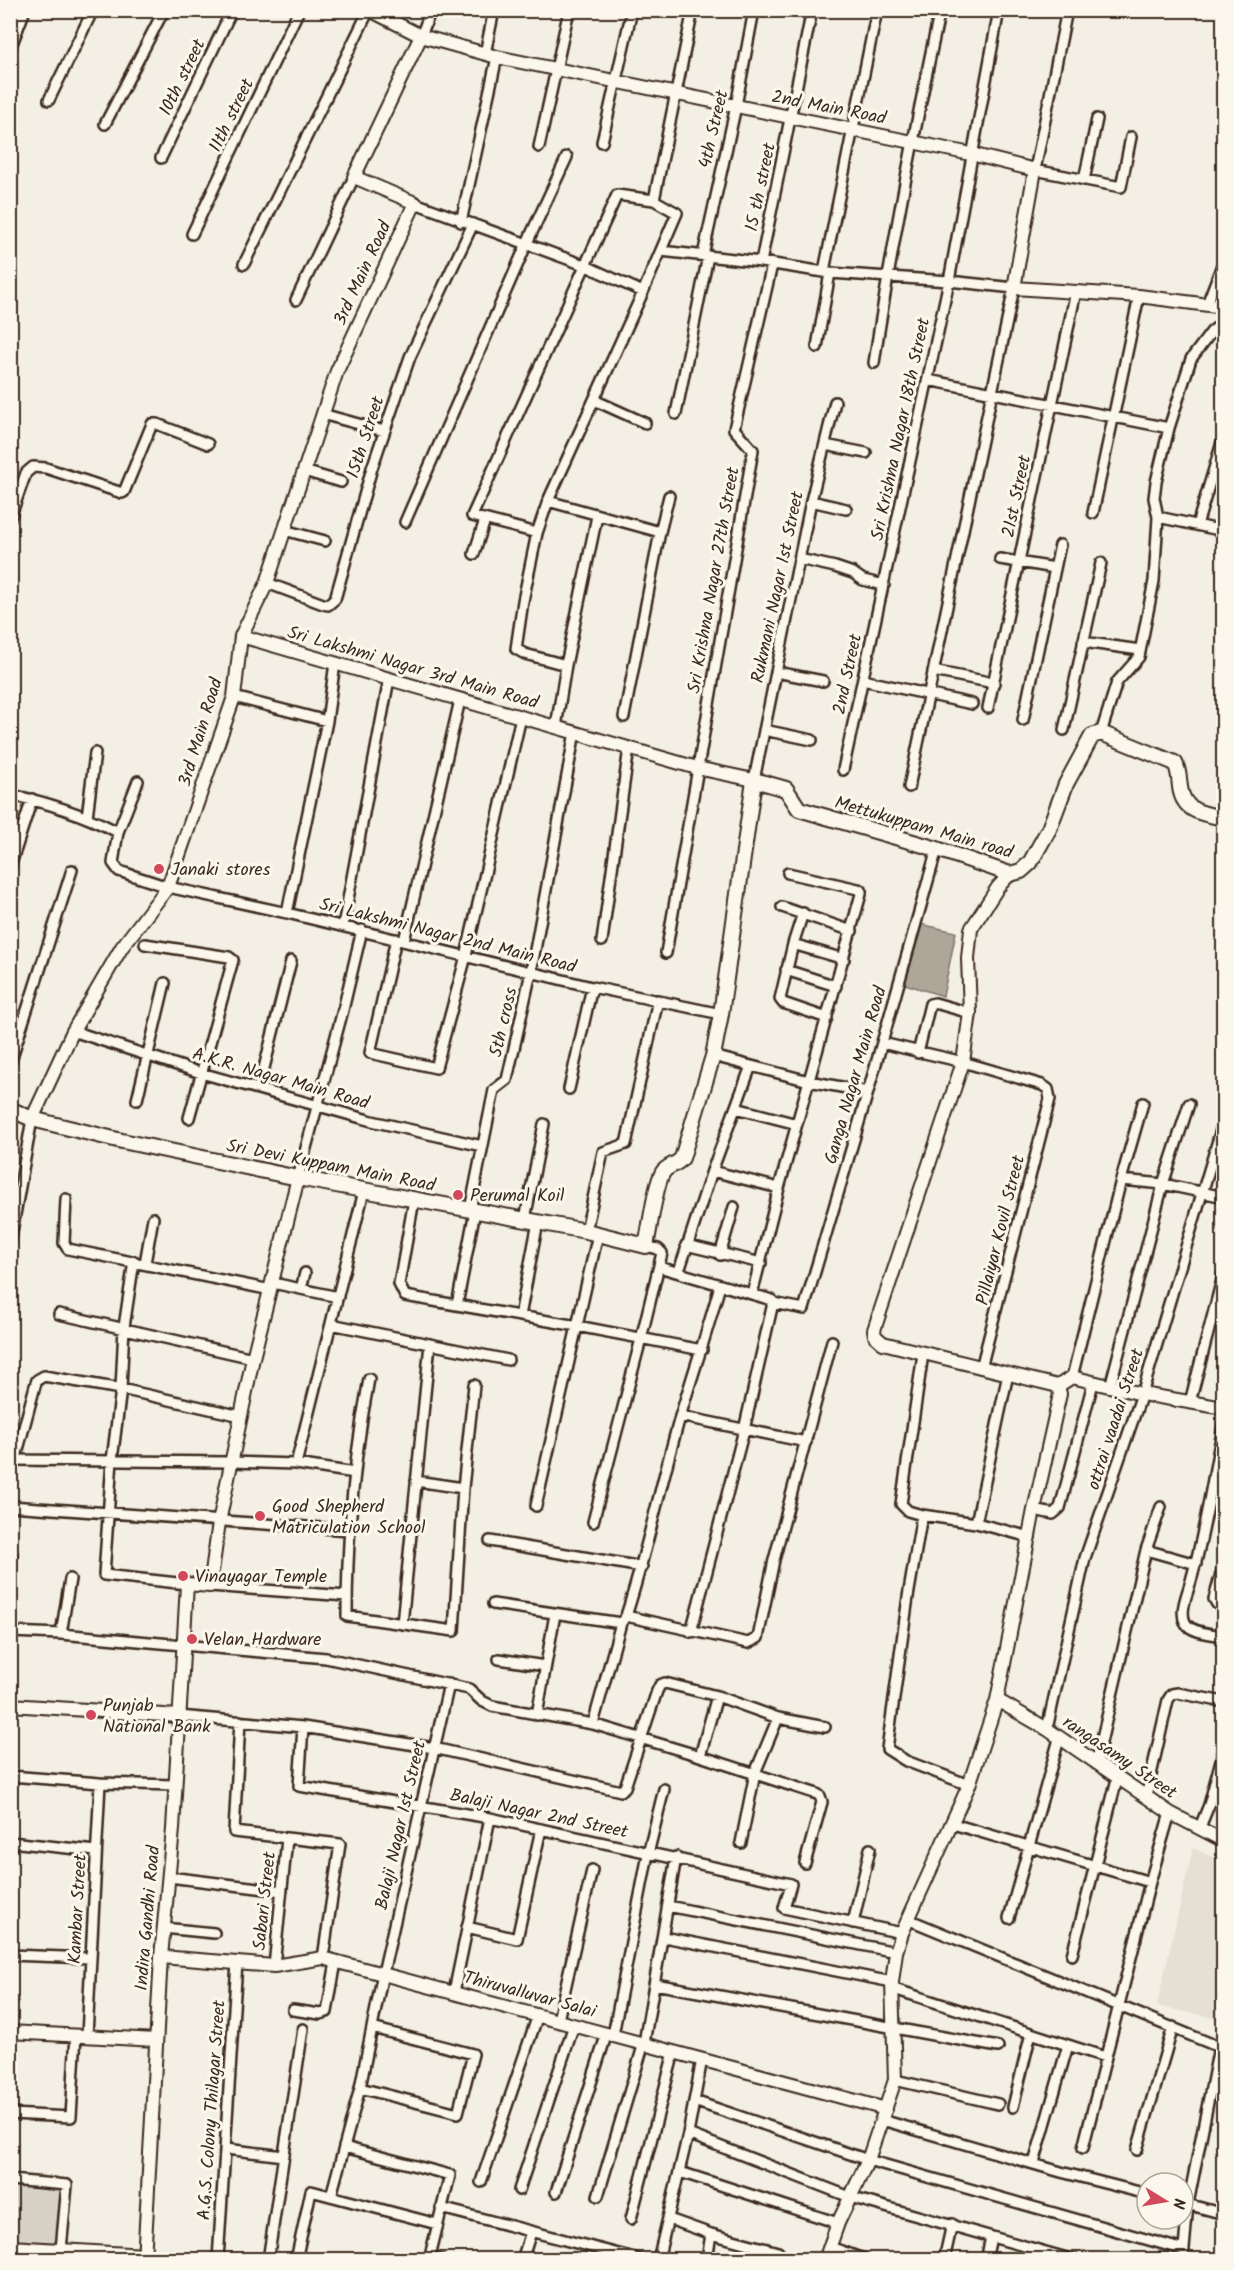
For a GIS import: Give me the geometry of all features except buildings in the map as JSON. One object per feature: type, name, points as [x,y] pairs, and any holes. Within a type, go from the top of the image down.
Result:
[{"type":"main road","points":[[1101,733],[1175,763],[1185,804],[1199,814],[1224,818]]},
{"type":"main road","name":"Mettukuppam Main road","points":[[754,780],[786,789],[799,808],[937,849],[1010,874],[1021,871],[1030,863],[1049,829],[1066,783],[1092,736],[1101,733]]},
{"type":"main road","points":[[646,1246],[660,1180],[668,1167],[676,1164],[682,1158],[713,1056],[754,780]]},
{"type":"main road","name":"Sri Devi Kuppam Main Road","points":[[10,1110],[32,1119],[122,1141],[364,1191],[532,1220],[646,1246]]},
{"type":"street","points":[[10,49],[25,10]]},
{"type":"street","points":[[49,100],[93,10]]},
{"type":"street","points":[[105,124],[164,10]]},
{"type":"street","name":"10th street","points":[[161,158],[232,10]]},
{"type":"street","name":"11th street","points":[[192,234],[299,10]]},
{"type":"street","points":[[244,264],[370,10],[421,36],[491,56]]},
{"type":"street","points":[[296,300],[421,36],[431,10]]},
{"type":"street","points":[[461,222],[491,56],[494,10]]},
{"type":"street","points":[[539,147],[569,10]]},
{"type":"street","points":[[602,142],[632,10]]},
{"type":"street","points":[[654,200],[693,10]]},
{"type":"street","name":"4th Street","points":[[676,414],[754,10]]},
{"type":"street","name":"15 th street","points":[[761,262],[792,118],[812,10]]},
{"type":"street","points":[[817,347],[827,272],[877,10]]},
{"type":"street","points":[[874,363],[912,142],[940,10]]},
{"type":"street","name":"Sri Krishna Nagar 18th Street","points":[[884,585],[949,281],[999,10]]},
{"type":"street","points":[[909,787],[1014,288],[1067,10]]},
{"type":"street","name":"2nd Main Road","points":[[491,56],[853,129],[1035,170]]},
{"type":"street","points":[[1084,180],[1097,119]]},
{"type":"street","points":[[1035,170],[1120,187],[1131,138]]},
{"type":"street","points":[[405,522],[567,157]]},
{"type":"street","points":[[354,177],[461,222],[473,224],[584,265],[643,292]]},
{"type":"street","points":[[537,533],[472,516],[617,195],[654,200],[677,213],[548,501],[537,533],[523,601],[516,649],[525,654],[566,665]]},
{"type":"street","name":"3rd Main Road","points":[[32,1119],[73,1031],[122,947],[168,887],[234,697],[241,636],[267,583],[337,370],[415,203]]},
{"type":"street","name":"15th Street","points":[[267,583],[323,604],[328,605],[335,599],[384,431],[410,357],[473,224]]},
{"type":"street","points":[[661,251],[827,272],[1139,296],[1208,303],[1224,307]]},
{"type":"street","points":[[1208,303],[1224,260]]},
{"type":"street","name":"Sri Krishna Nagar 27th Street","points":[[697,768],[753,450],[734,429],[772,265]]},
{"type":"street","name":"21st Street","points":[[988,708],[1076,291]]},
{"type":"street","points":[[1093,513],[1139,296]]},
{"type":"street","points":[[1101,733],[1117,682],[1135,663],[1140,650],[1154,581],[1158,517],[1154,498],[1156,482],[1169,428],[1191,359],[1212,331],[1224,322]]},
{"type":"street","points":[[928,380],[1169,428]]},
{"type":"street","points":[[594,400],[645,423]]},
{"type":"street","name":"Rukmani Nagar 1st Street","points":[[754,780],[811,501],[835,402]]},
{"type":"street","points":[[322,414],[384,431]]},
{"type":"street","points":[[10,518],[26,473],[33,467],[46,468],[122,493],[152,424],[157,423],[208,444]]},
{"type":"street","points":[[1197,525],[1224,436]]},
{"type":"street","points":[[825,445],[866,453]]},
{"type":"street","points":[[304,471],[341,482]]},
{"type":"street","points":[[624,717],[669,496]]},
{"type":"street","points":[[548,501],[660,532]]},
{"type":"street","points":[[811,501],[846,508]]},
{"type":"street","points":[[556,727],[566,665],[597,516]]},
{"type":"street","points":[[1158,517],[1224,531]]},
{"type":"street","points":[[474,554],[485,520]]},
{"type":"street","points":[[284,530],[325,541]]},
{"type":"street","points":[[1023,720],[1060,545]]},
{"type":"street","points":[[799,559],[835,567],[853,573],[863,580],[884,585]]},
{"type":"street","points":[[1000,559],[1055,568]]},
{"type":"street","points":[[1064,730],[1101,563]]},
{"type":"street","name":"2nd Street","points":[[843,770],[884,585]]},
{"type":"street","name":"Sri Lakshmi Nagar 3rd Main Road","points":[[241,636],[697,768],[754,780]]},
{"type":"street","points":[[1083,642],[1140,650]]},
{"type":"street","points":[[287,913],[327,722],[335,663]]},
{"type":"street","points":[[776,672],[823,681]]},
{"type":"street","points":[[933,672],[994,683]]},
{"type":"street","points":[[342,926],[389,679]]},
{"type":"street","points":[[863,680],[972,704]]},
{"type":"street","points":[[234,697],[327,722]]},
{"type":"street","points":[[460,700],[370,1053],[436,1068],[466,956],[521,717]]},
{"type":"street","points":[[765,730],[812,740]]},
{"type":"street","name":"5th cross","points":[[482,1146],[494,1090],[507,1080],[531,972],[574,732]]},
{"type":"street","points":[[602,941],[629,747]]},
{"type":"street","points":[[87,817],[95,753]]},
{"type":"street","points":[[666,953],[697,768]]},
{"type":"street","points":[[138,781],[118,832],[113,863],[116,869],[168,887]]},
{"type":"street","points":[[10,795],[32,799],[87,817],[118,832]]},
{"type":"street","points":[[10,867],[32,799]]},
{"type":"street","name":"Ganga Nagar Main Road","points":[[773,1303],[804,1309],[937,849]]},
{"type":"street","points":[[10,1063],[72,870]]},
{"type":"street","points":[[753,1294],[779,1188],[852,931],[861,890],[788,873]]},
{"type":"street","points":[[1010,874],[998,887],[971,929],[968,950],[969,1013],[963,1062],[874,1330],[875,1336],[883,1343],[923,1354],[1058,1386],[1072,1377],[1121,1180],[1143,1102]]},
{"type":"street","name":"Sri Lakshmi Nagar 2nd Main Road","points":[[168,887],[362,930],[592,987],[721,1014]]},
{"type":"street","points":[[782,907],[852,931]]},
{"type":"street","points":[[803,913],[780,999],[783,1003],[827,1018]]},
{"type":"street","points":[[210,1586],[219,1522],[253,1358],[362,930]]},
{"type":"street","points":[[793,944],[844,960]]},
{"type":"street","points":[[145,945],[229,957],[232,960],[189,1118]]},
{"type":"street","points":[[259,1088],[291,961]]},
{"type":"street","points":[[786,970],[836,986]]},
{"type":"street","points":[[137,1100],[165,983]]},
{"type":"street","points":[[569,1089],[592,987]]},
{"type":"street","points":[[536,1506],[577,1326],[603,1152],[626,1143],[658,1000]]},
{"type":"street","points":[[918,1053],[930,1004],[935,1003],[969,1013]]},
{"type":"street","name":"A.K.R. Nagar Main Road","points":[[73,1031],[146,1056],[372,1121],[482,1146]]},
{"type":"street","points":[[882,1044],[963,1062]]},
{"type":"street","points":[[713,1056],[809,1081],[868,1092]]},
{"type":"street","name":"Pillaiyar Kovil Street","points":[[963,1062],[1042,1085],[1047,1089],[1050,1099],[981,1368]]},
{"type":"street","points":[[679,1271],[712,1171],[752,1066]]},
{"type":"street","points":[[1110,1387],[1163,1184],[1189,1104]]},
{"type":"street","points":[[736,1108],[797,1124]]},
{"type":"street","points":[[10,1243],[32,1119]]},
{"type":"street","name":"ottrai vaadai Street","points":[[1047,1729],[1085,1558],[1142,1395],[1224,1120]]},
{"type":"street","points":[[520,1316],[544,1124]]},
{"type":"street","points":[[457,1305],[482,1146]]},
{"type":"street","points":[[712,1171],[779,1188]]},
{"type":"street","points":[[1121,1180],[1163,1184],[1224,1197]]},
{"type":"street","points":[[296,1464],[364,1191]]},
{"type":"street","points":[[66,1199],[64,1244],[66,1248],[272,1287],[301,1289],[338,1297]]},
{"type":"street","points":[[414,1200],[399,1284],[399,1289],[405,1296],[702,1350]]},
{"type":"street","points":[[720,1255],[734,1207]]},
{"type":"street","points":[[145,1263],[153,1218]]},
{"type":"street","points":[[686,1245],[761,1263]]},
{"type":"street","points":[[593,1522],[642,1339],[658,1267],[661,1251],[646,1246]]},
{"type":"street","points":[[134,1261],[124,1327],[121,1389],[112,1460],[104,1575],[210,1586],[347,1596]]},
{"type":"street","points":[[658,1267],[679,1271],[720,1286],[753,1294],[772,1300],[773,1303],[744,1430],[691,1632]]},
{"type":"street","points":[[1190,1402],[1224,1272]]},
{"type":"street","points":[[301,1289],[305,1273]]},
{"type":"street","points":[[593,1724],[642,1567],[680,1416],[720,1286]]},
{"type":"street","points":[[59,1314],[253,1358]]},
{"type":"street","points":[[331,1324],[508,1360]]},
{"type":"street","points":[[493,1604],[555,1614],[624,1619],[748,1643],[758,1638],[774,1560],[832,1341]]},
{"type":"street","points":[[402,1624],[430,1344]]},
{"type":"street","points":[[923,1354],[901,1504],[908,1511],[921,1515],[976,1523],[1030,1537]]},
{"type":"street","points":[[976,1523],[1008,1374]]},
{"type":"street","points":[[241,1416],[121,1389],[44,1376],[35,1386],[13,1461],[112,1460],[296,1464],[355,1473]]},
{"type":"street","points":[[1072,1377],[1142,1395],[1224,1408]]},
{"type":"street","points":[[369,1379],[361,1420],[355,1473],[350,1530],[347,1616],[454,1631],[463,1488],[474,1385]]},
{"type":"street","points":[[1034,1510],[1053,1514],[1057,1513],[1062,1504],[1093,1383]]},
{"type":"street","points":[[825,2259],[838,2223],[868,2160],[895,2080],[893,1985],[902,1933],[910,1920],[969,1785],[997,1700],[1034,1510],[1060,1394],[1058,1386]]},
{"type":"street","points":[[680,1416],[806,1442]]},
{"type":"street","points":[[1224,1422],[1196,1564],[1184,1608],[1184,1620],[1187,1626],[1224,1636]]},
{"type":"street","points":[[416,1481],[463,1488]]},
{"type":"street","points":[[10,1506],[350,1530]]},
{"type":"street","points":[[1096,1764],[1146,1550],[1161,1507]]},
{"type":"street","points":[[921,1515],[887,1749],[906,1761],[969,1785]]},
{"type":"street","points":[[490,1541],[642,1567]]},
{"type":"street","points":[[1146,1550],[1196,1564]]},
{"type":"street","points":[[10,1566],[12,1554]]},
{"type":"street","points":[[1224,1563],[1214,1599],[1217,1604],[1224,1607]]},
{"type":"street","points":[[61,1634],[70,1579]]},
{"type":"street","name":"Indira Gandhi Road","points":[[144,2257],[161,1958],[169,1877],[187,1584]]},
{"type":"street","points":[[537,1715],[555,1614]]},
{"type":"street","points":[[10,1632],[61,1634],[326,1658],[469,1689],[482,1701],[492,1706],[593,1724],[755,1773],[810,1791],[822,1798],[805,1863]]},
{"type":"street","points":[[499,1659],[545,1666]]},
{"type":"street","points":[[10,1705],[303,1727],[434,1748],[580,1780],[617,1791],[626,1787],[640,1739],[660,1685],[665,1683],[717,1696],[778,1718],[825,1727]]},
{"type":"street","name":"Balaji Nagar 1st Street","points":[[331,2196],[360,2088],[383,1973],[449,1684]]},
{"type":"street","points":[[1146,1797],[1167,1700],[1172,1694],[1178,1693],[1224,1702]]},
{"type":"street","points":[[700,1756],[717,1696]]},
{"type":"street","name":"rangasamy Street","points":[[997,1700],[1047,1729],[1117,1779],[1170,1813],[1224,1841]]},
{"type":"street","points":[[741,1843],[755,1773],[778,1718]]},
{"type":"street","points":[[240,1721],[234,1832],[340,1844],[323,1958]]},
{"type":"street","name":"Balaji Nagar 2nd Street","points":[[303,1727],[299,1786],[423,1805],[489,1818],[648,1854],[676,1857],[790,1884],[784,1908],[853,1923]]},
{"type":"street","points":[[1010,1918],[1059,1739]]},
{"type":"street","points":[[1200,1827],[1209,1805],[1224,1749]]},
{"type":"street","points":[[10,1776],[100,1783],[174,1785]]},
{"type":"street","points":[[1072,1955],[1117,1779]]},
{"type":"street","name":"Kambar Street","points":[[10,2114],[71,2116],[90,1958],[100,1783]]},
{"type":"street","points":[[556,2192],[610,2034],[664,1789]]},
{"type":"street","points":[[1083,2148],[1150,1882],[1170,1813]]},
{"type":"street","points":[[454,1992],[489,1818]]},
{"type":"street","points":[[953,1824],[1150,1882]]},
{"type":"street","points":[[467,1927],[517,1939],[541,1829]]},
{"type":"street","name":"Sabari Street","points":[[274,1966],[287,1839]]},
{"type":"street","points":[[10,1842],[96,1851]]},
{"type":"street","points":[[870,1849],[853,1923],[902,1933]]},
{"type":"street","points":[[598,2196],[644,2043],[676,1857]]},
{"type":"street","points":[[558,2020],[592,1870]]},
{"type":"street","points":[[169,1877],[282,1891]]},
{"type":"street","points":[[668,1906],[897,1952]]},
{"type":"street","points":[[910,1920],[1222,2048],[1194,2171]]},
{"type":"street","points":[[163,1928],[214,1933]]},
{"type":"street","points":[[664,1937],[893,1985],[1105,2057]]},
{"type":"street","points":[[10,1955],[90,1958]]},
{"type":"street","name":"Thiruvalluvar Salai","points":[[161,1958],[274,1966],[323,1958],[702,2059],[884,2114]]},
{"type":"street","name":"A.G.S. Colony Thilagar Street","points":[[218,2259],[237,1962]]},
{"type":"street","points":[[292,2010],[320,2014],[327,2012],[336,1962]]},
{"type":"street","points":[[655,1984],[998,2047]]},
{"type":"street","points":[[481,2182],[538,2015]]},
{"type":"street","points":[[519,2190],[574,2025]]},
{"type":"street","points":[[1137,2150],[1173,2027]]},
{"type":"street","points":[[360,2088],[458,2113],[473,2054],[372,2028]]},
{"type":"street","points":[[268,2259],[303,2029]]},
{"type":"street","points":[[10,2032],[156,2040]]},
{"type":"street","points":[[1013,2107],[1031,2033]]},
{"type":"street","points":[[1034,2163],[1068,2045]]},
{"type":"street","points":[[631,2218],[674,2052]]},
{"type":"street","points":[[658,2259],[680,2172],[702,2059]]},
{"type":"street","points":[[895,2080],[998,2104]]},
{"type":"street","points":[[694,2101],[868,2160],[1184,2255],[1185,2231]]},
{"type":"street","points":[[884,2114],[1034,2163],[1135,2191]]},
{"type":"street","points":[[688,2134],[850,2197],[1072,2259]]},
{"type":"street","points":[[344,2147],[450,2175],[430,2256],[441,2259]]},
{"type":"street","points":[[226,2149],[284,2156]]},
{"type":"street","points":[[680,2172],[838,2223]]},
{"type":"street","points":[[10,2180],[67,2185],[61,2250]]},
{"type":"street","points":[[298,2259],[311,2192],[437,2224]]},
{"type":"street","points":[[1195,2206],[1224,2214]]},
{"type":"street","points":[[441,2208],[642,2259]]},
{"type":"street","points":[[669,2218],[711,2234],[781,2253],[785,2259]]},
{"type":"street","points":[[944,2259],[952,2224]]},
{"type":"street","points":[[522,2259],[531,2232]]},
{"type":"street","points":[[707,2259],[711,2234]]},
{"type":"street","points":[[986,2259],[991,2237]]},
{"type":"street","points":[[10,2247],[144,2257]]},
{"type":"street","points":[[830,2247],[867,2259]]},
{"type":"street","points":[[762,2259],[764,2248]]},
{"type":"street","points":[[1031,2259],[1033,2248]]},
{"type":"shaded area","points":[[920,924],[956,932],[943,996],[905,984]]},
{"type":"shaded area","points":[[1193,1848],[1223,1861],[1223,2020],[1157,2006]]},
{"type":"shaded area","points":[[10,2184],[67,2189],[63,2245],[11,2241]]},
{"type":"place","name":"Janaki stores","points":[[159,869]]},
{"type":"place","name":"Perumal Koil","points":[[458,1195]]},
{"type":"place","name":"Good Shepherd Matriculation School","points":[[260,1516]]},
{"type":"place","name":"Vinayagar Temple","points":[[183,1576]]},
{"type":"place","name":"Velan Hardware","points":[[192,1639]]},
{"type":"place","name":"Punjab National Bank","points":[[91,1715]]}]
